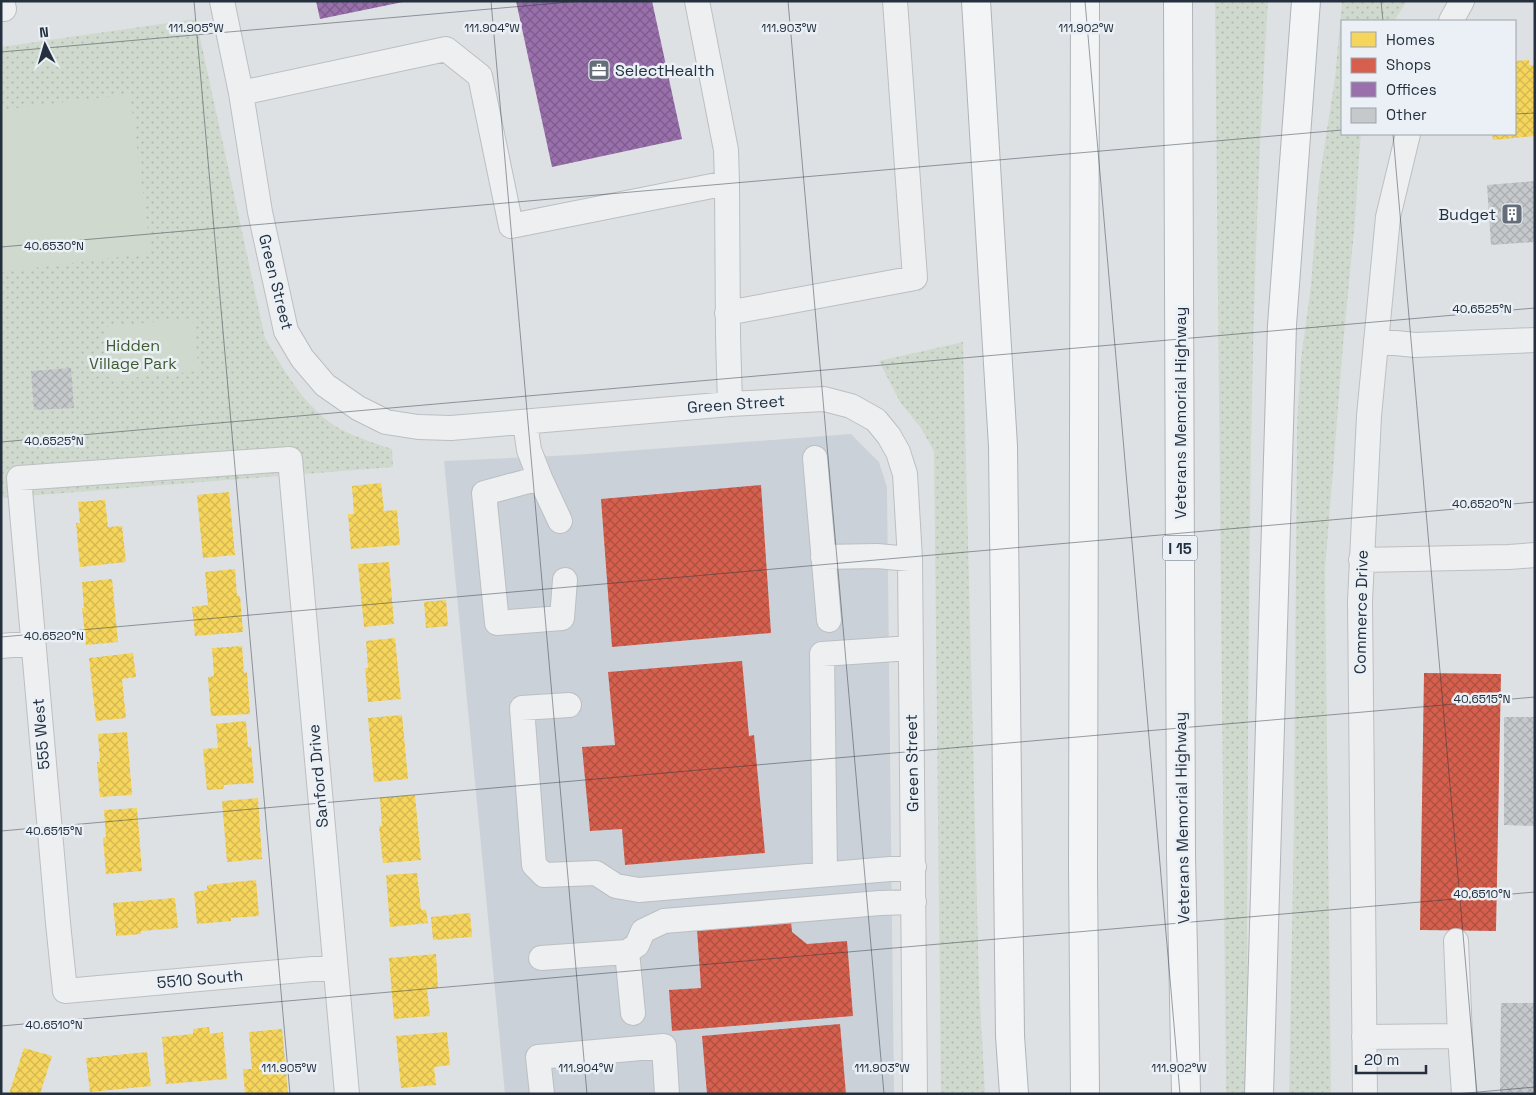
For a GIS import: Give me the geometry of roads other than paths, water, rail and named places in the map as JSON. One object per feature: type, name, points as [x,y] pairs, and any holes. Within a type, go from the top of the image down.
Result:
[{"type":"highway","points":[[976,1],[1003,446],[1010,1036],[1014,1094]]},
{"type":"highway","points":[[1085,1],[1083,869],[1085,1094]]},
{"type":"highway","name":"Veterans Memorial Highway","points":[[1178,1],[1181,856],[1186,1094]]},
{"type":"highway","points":[[1259,1094],[1282,324],[1306,1]]},
{"type":"street","points":[[1,9],[4,8],[2,1]]},
{"type":"street","name":"Green Street","points":[[222,1],[241,93],[260,212],[286,331],[302,358],[325,385],[358,408],[386,422],[410,426],[451,428],[730,404],[824,399],[851,406],[876,420],[888,436],[898,452],[905,474],[910,558],[915,1094]]},
{"type":"street","points":[[697,1],[726,150],[727,313],[730,404]]},
{"type":"street","points":[[727,313],[915,278],[895,1]]},
{"type":"street","points":[[1452,20],[1462,1]]},
{"type":"street","points":[[241,93],[446,49],[480,76],[511,226],[727,183]]},
{"type":"street","name":"Commerce Drive","points":[[1365,1094],[1360,602],[1368,416],[1388,217],[1408,135]]},
{"type":"street","points":[[1376,341],[1414,345],[1535,340]]},
{"type":"street","points":[[525,422],[529,450],[560,521]]},
{"type":"street","points":[[815,458],[829,620]]},
{"type":"street","name":"555 West","points":[[65,991],[19,478],[290,459]]},
{"type":"street","name":"Sanford Drive","points":[[290,459],[347,1094]]},
{"type":"street","points":[[540,478],[484,493],[497,623],[562,618],[566,580]]},
{"type":"street","points":[[824,557],[877,556],[910,558]]},
{"type":"street","points":[[1362,560],[1535,556]]},
{"type":"street","points":[[1,646],[33,643]]},
{"type":"street","points":[[825,873],[822,654],[911,648]]},
{"type":"street","points":[[569,705],[522,708],[534,865],[544,875],[596,873],[616,886],[640,890],[914,867]]},
{"type":"street","points":[[541,958],[628,952],[637,945],[643,931],[664,921],[880,902],[914,902]]},
{"type":"street","points":[[1456,941],[1464,1094]]},
{"type":"street","points":[[628,952],[633,1013]]},
{"type":"street","name":"5510 South","points":[[65,991],[335,967]]},
{"type":"street","points":[[1364,1037],[1460,1036]]},
{"type":"street","points":[[542,1094],[538,1057],[664,1046],[667,1094]]},
{"type":"place","name":"SelectHealth","points":[[599,70]]},
{"type":"place","name":"Budget","points":[[1512,214]]},
{"type":"park label","name":"Hidden Village Park","points":[[133,354]]}]
